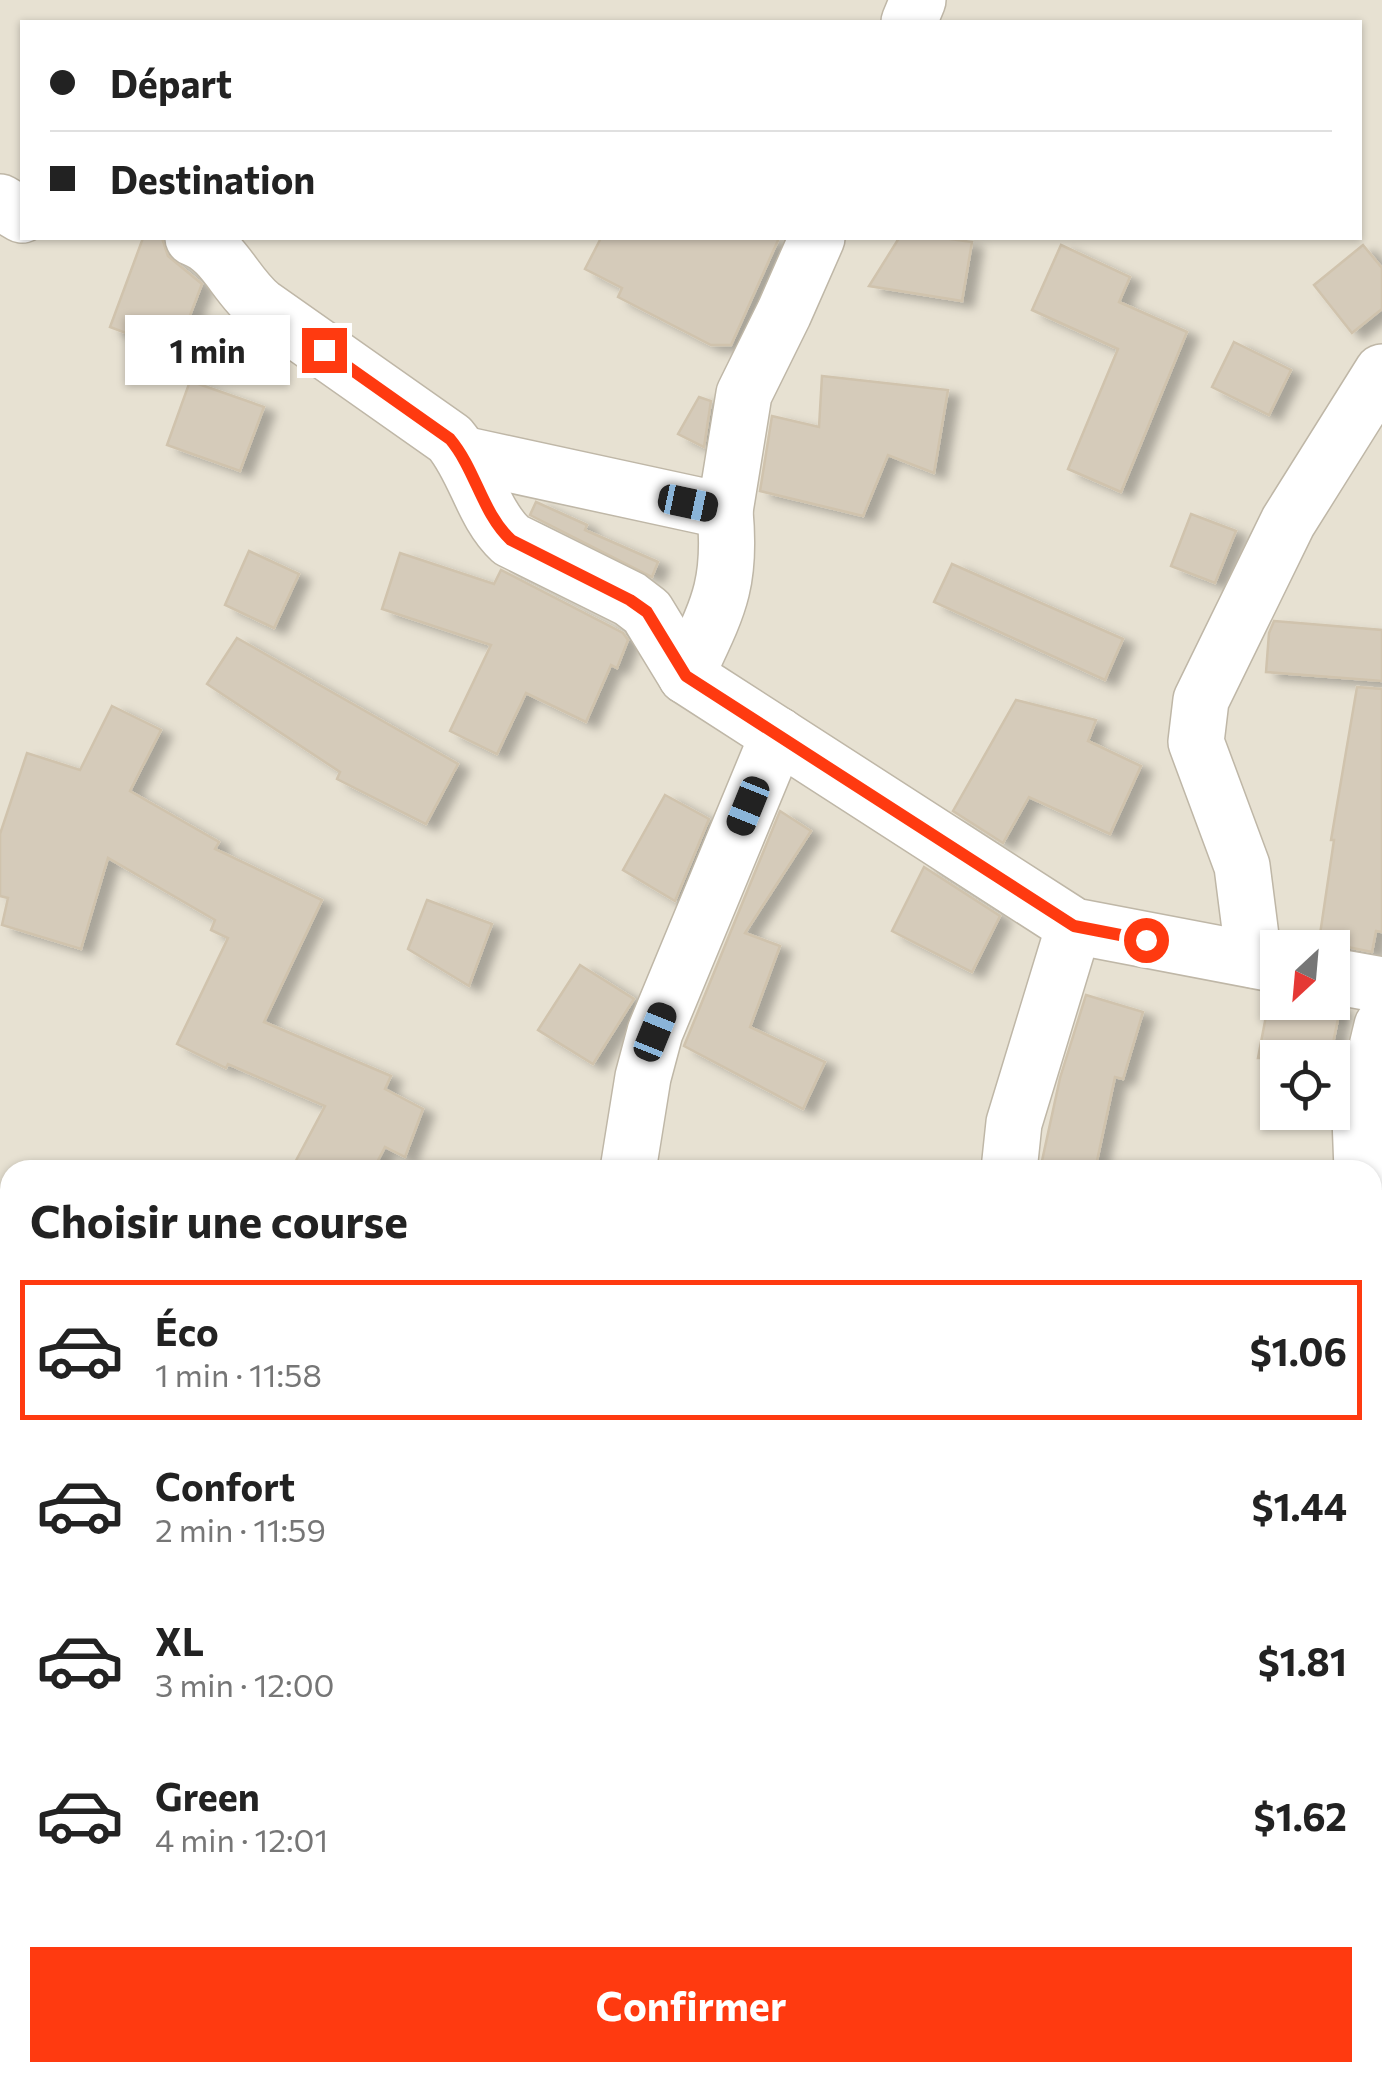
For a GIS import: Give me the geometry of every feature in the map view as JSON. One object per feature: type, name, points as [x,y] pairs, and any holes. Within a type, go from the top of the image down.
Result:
[{"type":"street","points":[[199,240],[218,253],[246,294],[260,306],[450,439],[462,454],[499,529],[511,540],[647,612],[686,676],[1074,926],[1260,962]]},
{"type":"street","points":[[686,676],[718,608],[726,579],[729,554],[725,512],[744,394],[816,240]]},
{"type":"street","points":[[1260,939],[1242,866],[1196,742],[1201,700],[1288,522],[1382,372]]},
{"type":"street","points":[[462,454],[725,512]]},
{"type":"street","points":[[630,1160],[643,1077],[655,1032],[778,734]]},
{"type":"street","points":[[1010,1160],[1014,1123],[1074,926]]},
{"type":"street","points":[[1350,979],[1382,985]]},
{"type":"street","points":[[1362,1160],[1360,1118],[1382,1026]]},
{"type":"shaded area","points":[[0,0],[1382,0],[1382,1160],[0,1160]]},
{"type":"building","points":[[142,240],[163,240],[168,256],[202,284],[176,352],[110,327]]},
{"type":"building","points":[[600,240],[778,240],[731,345],[711,345],[618,297],[622,288],[585,269]]},
{"type":"building","points":[[898,240],[972,242],[962,301],[869,286]]},
{"type":"building","points":[[1061,245],[1130,277],[1119,302],[1187,332],[1121,492],[1068,469],[1118,349],[1032,310]]},
{"type":"building","points":[[1363,245],[1382,268],[1382,309],[1352,333],[1314,285]]},
{"type":"building","points":[[1234,342],[1291,370],[1269,415],[1212,387]]},
{"type":"building","points":[[822,376],[948,390],[934,473],[888,455],[863,516],[760,491],[772,416],[819,427]]},
{"type":"building","points":[[190,381],[264,407],[240,471],[167,445]]},
{"type":"building","points":[[699,397],[711,401],[704,447],[678,434]]},
{"type":"building","points":[[536,502],[587,525],[585,530],[658,562],[652,577],[530,515]]},
{"type":"building","points":[[1191,514],[1236,531],[1215,583],[1171,566]]},
{"type":"building","points":[[249,551],[299,574],[274,628],[225,605]]},
{"type":"building","points":[[400,553],[494,584],[501,570],[623,633],[628,640],[617,668],[611,665],[586,722],[526,693],[497,754],[450,731],[491,645],[382,609]]},
{"type":"building","points":[[952,564],[1123,639],[1105,680],[934,602]]},
{"type":"building","points":[[1274,621],[1382,630],[1382,681],[1266,672],[1269,633]]},
{"type":"building","points":[[237,638],[458,764],[426,824],[337,779],[340,772],[207,684]]},
{"type":"building","points":[[1357,687],[1382,689],[1382,932],[1376,931],[1372,952],[1350,947],[1350,930],[1321,930],[1331,840]]},
{"type":"building","points":[[1016,700],[1096,720],[1088,741],[1141,766],[1110,834],[1029,797],[1003,843],[953,811]]},
{"type":"building","points":[[112,706],[161,730],[130,791],[219,842],[215,849],[322,900],[264,1022],[391,1076],[385,1089],[423,1109],[405,1157],[385,1147],[378,1160],[296,1160],[325,1106],[228,1064],[226,1068],[177,1044],[228,938],[211,930],[215,920],[108,858],[81,949],[2,925],[8,898],[0,896],[0,834],[27,753],[80,770]]},
{"type":"building","points":[[665,795],[709,819],[675,901],[623,870]]},
{"type":"building","points":[[780,811],[811,831],[745,933],[780,946],[750,1027],[825,1062],[803,1109],[684,1046]]},
{"type":"building","points":[[924,867],[1000,916],[972,972],[892,931]]},
{"type":"building","points":[[427,900],[492,924],[469,986],[408,949]]},
{"type":"building","points":[[580,965],[634,999],[593,1064],[538,1030]]},
{"type":"building","points":[[1086,995],[1143,1012],[1123,1079],[1115,1077],[1097,1160],[1042,1160],[1060,1078]]},
{"type":"building","points":[[1265,1020],[1338,1020],[1334,1040],[1261,1040]]},
{"type":"route","points":[[324,350],[450,439],[462,454],[499,529],[511,540],[647,612],[686,676],[1074,926],[1146,940]]}]
